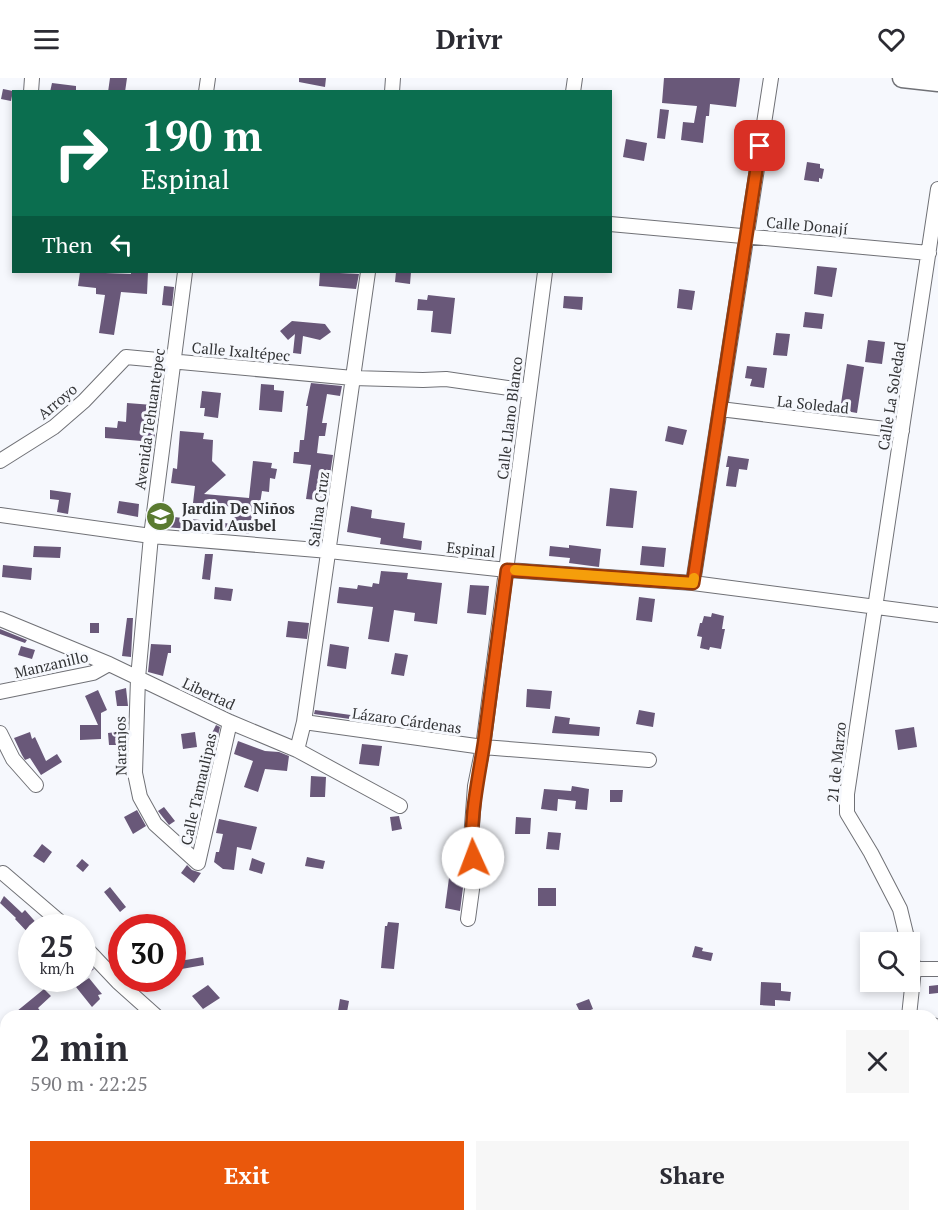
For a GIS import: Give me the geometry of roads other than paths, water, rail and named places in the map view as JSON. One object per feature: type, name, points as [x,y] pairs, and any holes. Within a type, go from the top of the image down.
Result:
[{"type":"main road","points":[[902,78],[938,82]]},
{"type":"street","points":[[693,583],[771,78]]},
{"type":"street","name":"Calle La Soledad","points":[[874,608],[938,189]]},
{"type":"street","name":"Calle Donají","points":[[612,224],[929,253]]},
{"type":"street","name":"Avenida Tehuantepec","points":[[138,678],[151,536],[185,273]]},
{"type":"street","name":"Salina Cruz","points":[[297,750],[304,723],[368,273]]},
{"type":"street","name":"Calle Llano Blanco","points":[[468,919],[473,882],[471,839],[476,786],[507,570],[545,273]]},
{"type":"street","name":"Calle Ixaltépec","points":[[126,357],[353,378],[446,379],[530,391]]},
{"type":"street","name":"Arroyo","points":[[0,461],[54,427],[84,401],[126,357]]},
{"type":"street","name":"La Soledad","points":[[720,409],[902,431]]},
{"type":"street","name":"Espinal","points":[[0,514],[151,536],[329,551],[507,570],[693,583],[938,615]]},
{"type":"street","name":"21 de Marzo","points":[[874,608],[851,759],[847,813],[900,909],[906,932]]},
{"type":"street","name":"Libertad","points":[[0,619],[109,664],[230,722],[297,750],[400,806]]},
{"type":"street","name":"Manzanillo","points":[[0,692],[93,673],[109,664]]},
{"type":"street","name":"Naranjos","points":[[138,678],[135,773],[140,797],[155,824],[198,863]]},
{"type":"street","name":"Calle Tamaulipas","points":[[198,863],[230,722]]},
{"type":"street","name":"Lázaro Cárdenas","points":[[304,723],[483,747],[649,760]]},
{"type":"street","points":[[0,733],[13,759],[36,785]]},
{"type":"street","points":[[3,873],[51,914]]},
{"type":"street","points":[[96,959],[149,1010]]},
{"type":"street","points":[[920,969],[938,969]]},
{"type":"street","points":[[910,1010],[912,992]]},
{"type":"place","name":"Jardin De Niños David Ausbel","points":[[161,517]]}]
